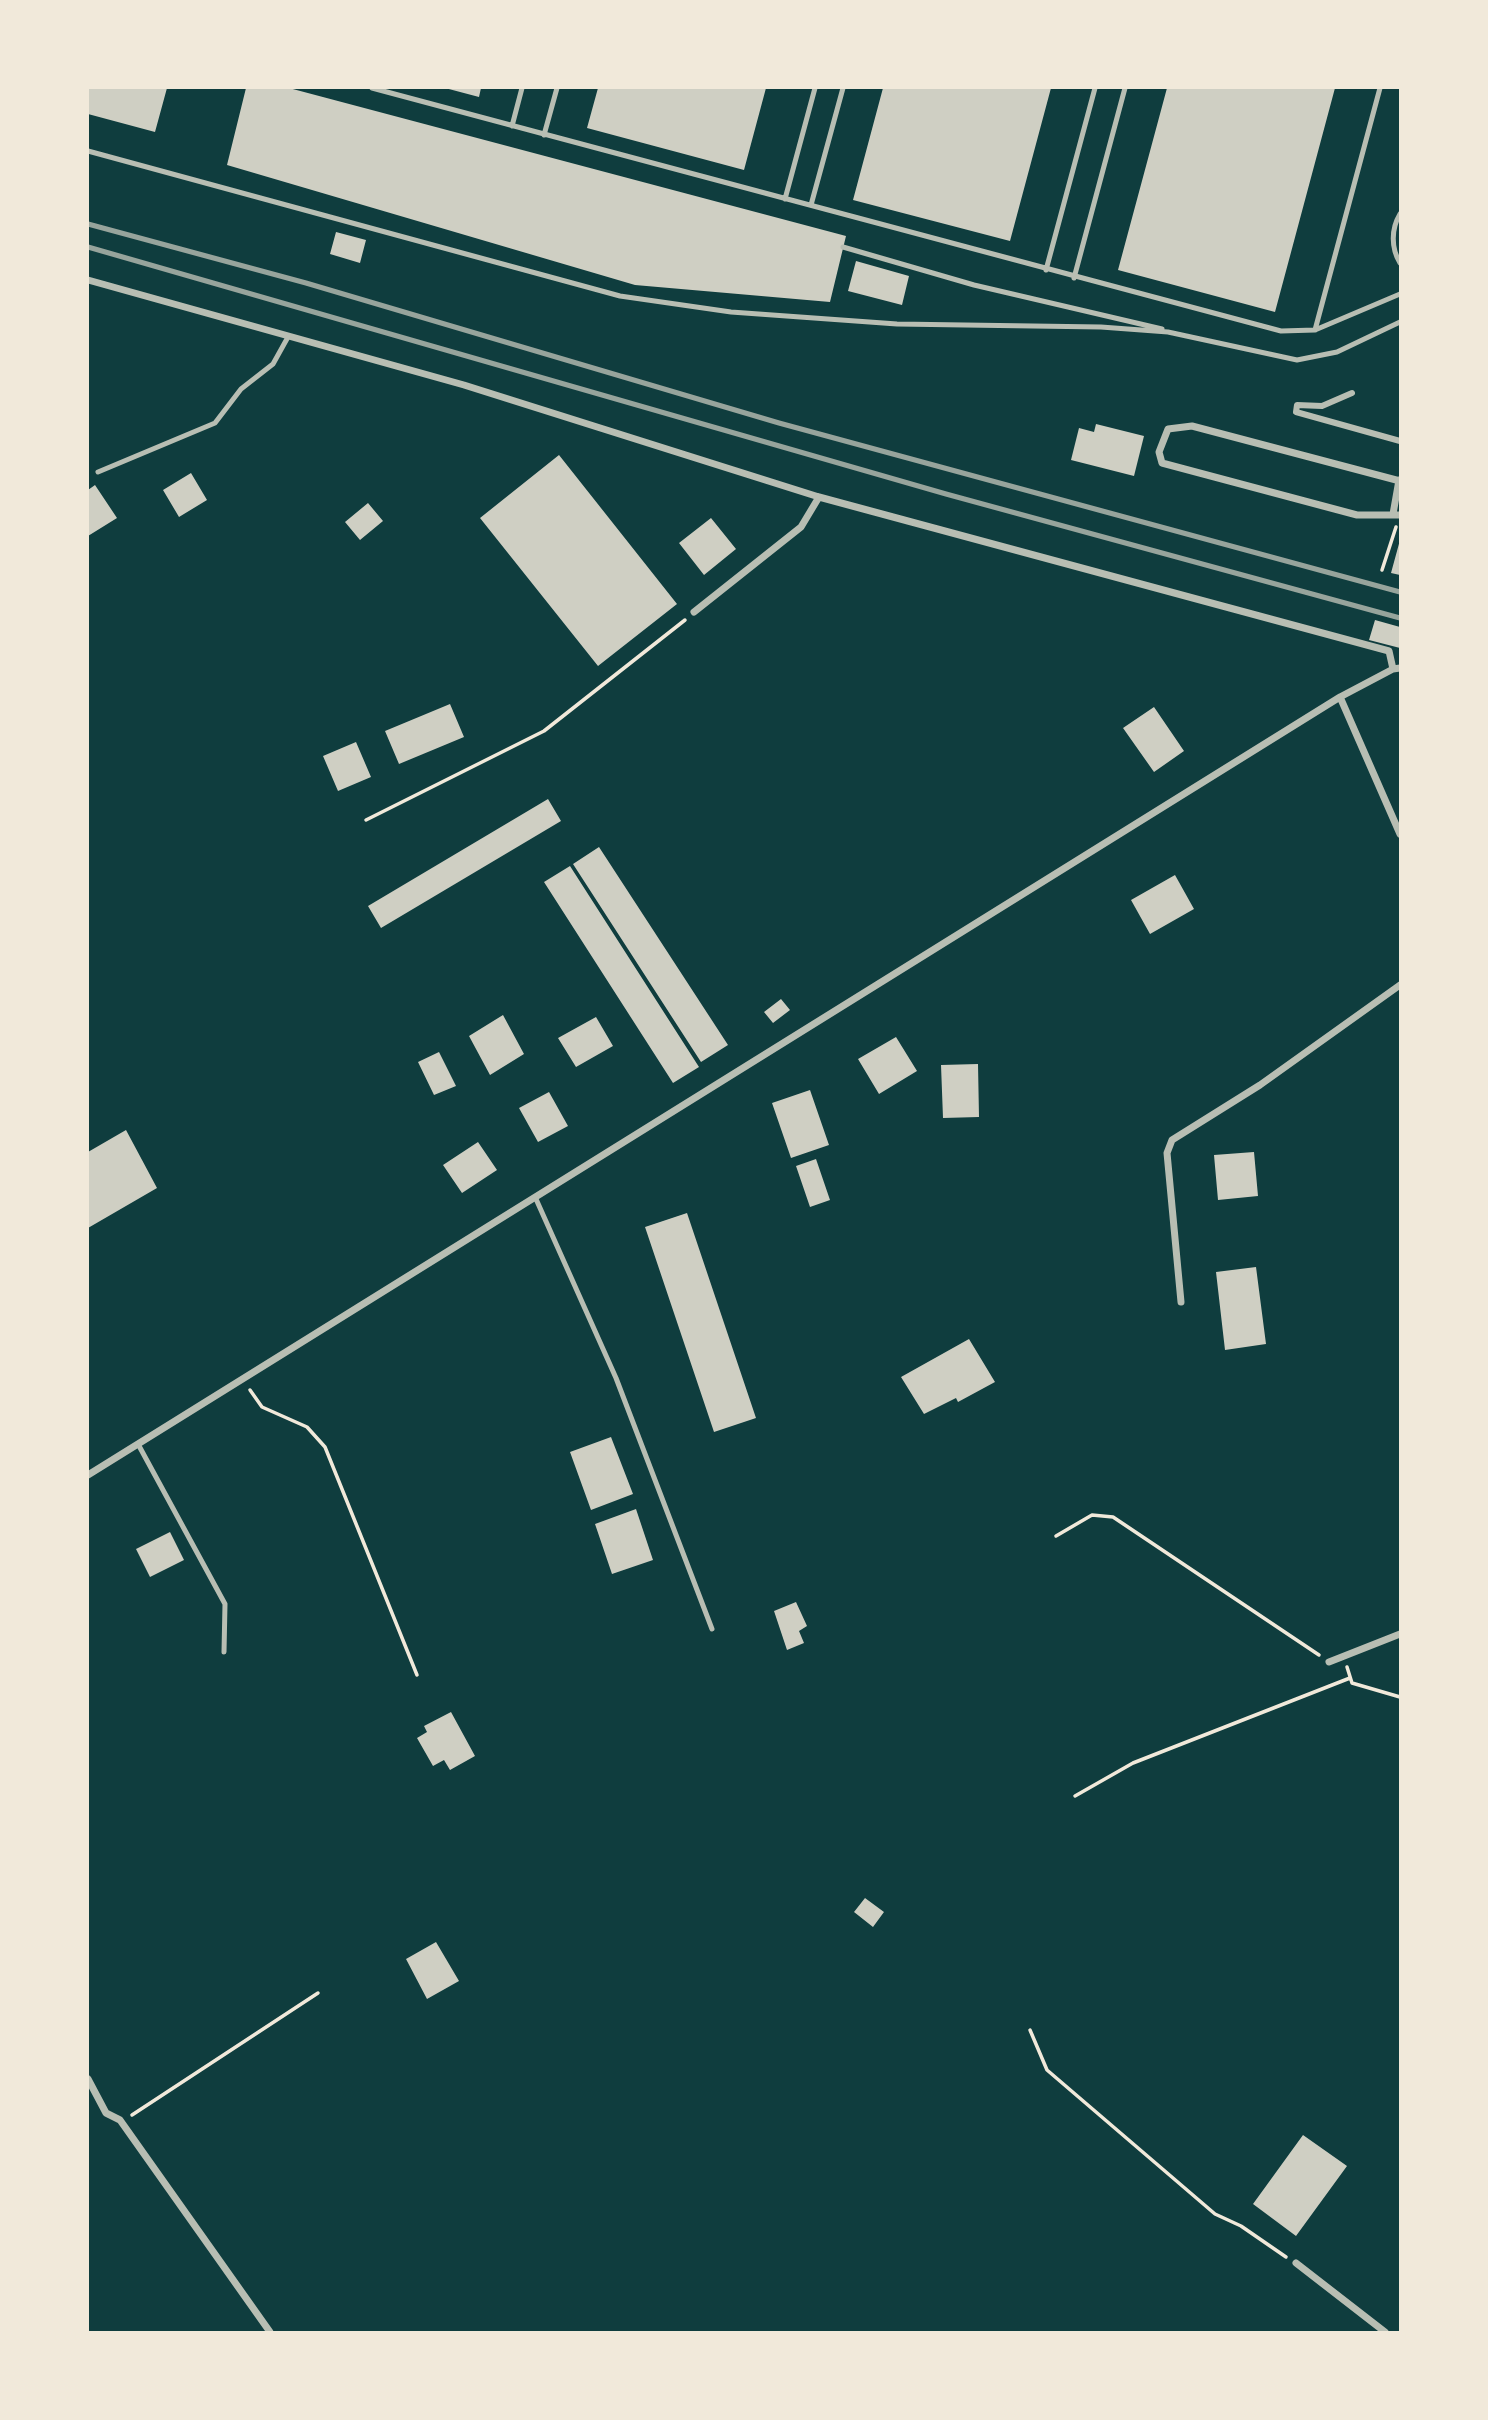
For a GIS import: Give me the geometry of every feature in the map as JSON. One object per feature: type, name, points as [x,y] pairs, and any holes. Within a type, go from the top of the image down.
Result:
[{"type":"street","points":[[88,280],[464,385],[819,497],[1389,651],[1397,669],[1340,697],[88,1475]]},
{"type":"street","points":[[1352,393],[1322,406],[1297,405],[1296,412],[1401,441]]},
{"type":"street","points":[[1192,426],[1400,480],[1398,515],[1357,515],[1162,463],[1159,452],[1168,429],[1192,426]]},
{"type":"street","points":[[694,612],[801,527],[819,497]]},
{"type":"street","points":[[1340,697],[1401,834]]},
{"type":"street","points":[[1181,1301],[1167,1153],[1172,1140],[1260,1085],[1401,985]]},
{"type":"street","points":[[1329,1662],[1351,1651],[1401,1634]]},
{"type":"street","points":[[88,2079],[106,2113],[120,2120],[270,2333]]},
{"type":"street","points":[[1296,2263],[1385,2333]]},
{"type":"lane","points":[[372,88],[1074,278],[1281,331],[1315,330],[1401,294]]},
{"type":"lane","points":[[512,126],[522,88]]},
{"type":"lane","points":[[544,135],[557,88]]},
{"type":"lane","points":[[785,199],[814,88]]},
{"type":"lane","points":[[811,205],[843,88]]},
{"type":"lane","points":[[1046,270],[1095,88]]},
{"type":"lane","points":[[1074,278],[1125,88]]},
{"type":"lane","points":[[1315,330],[1380,88]]},
{"type":"lane","points":[[88,151],[620,296],[731,312],[897,324],[1101,327],[1168,332]]},
{"type":"lane","points":[[1401,214],[1395,222],[1393,243],[1401,263]]},
{"type":"lane","points":[[843,247],[974,285],[1297,360],[1337,352],[1401,322]]},
{"type":"lane","points":[[98,472],[215,423],[240,389],[273,364],[288,337]]},
{"type":"lane","points":[[536,1199],[616,1378],[712,1629]]},
{"type":"lane","points":[[138,1444],[225,1604],[225,1652]]},
{"type":"path","points":[[1382,570],[1398,515]]},
{"type":"path","points":[[366,820],[544,731],[694,612]]},
{"type":"path","points":[[243,1379],[262,1408],[307,1426],[325,1447],[417,1675]]},
{"type":"path","points":[[1055,1536],[1092,1515],[1113,1517],[1329,1662]]},
{"type":"path","points":[[1351,1651],[1346,1669],[1352,1683],[1388,1691],[1401,1697]]},
{"type":"path","points":[[1075,1796],[1133,1763],[1350,1678]]},
{"type":"path","points":[[120,2120],[141,2111],[318,1993]]},
{"type":"path","points":[[1030,2030],[1047,2070],[1215,2214],[1241,2226],[1296,2263]]},
{"type":"building","points":[[88,88],[167,88],[155,132],[88,114]]},
{"type":"building","points":[[246,88],[289,88],[846,236],[830,302],[635,285],[227,165]]},
{"type":"building","points":[[445,88],[481,88],[479,97]]},
{"type":"building","points":[[598,88],[766,88],[744,170],[587,128]]},
{"type":"building","points":[[883,88],[1051,88],[1010,241],[853,200]]},
{"type":"building","points":[[1167,88],[1335,88],[1275,312],[1118,270]]},
{"type":"building","points":[[336,232],[366,240],[360,263],[330,254]]},
{"type":"building","points":[[856,261],[909,276],[902,305],[848,291]]},
{"type":"building","points":[[1096,424],[1144,436],[1134,476],[1071,460],[1079,428],[1094,432]]},
{"type":"building","points":[[559,455],[677,604],[598,666],[480,518]]},
{"type":"building","points":[[191,473],[207,500],[179,517],[163,490]]},
{"type":"building","points":[[95,485],[117,518],[88,536],[88,490]]},
{"type":"building","points":[[368,503],[383,521],[360,540],[345,522]]},
{"type":"building","points":[[711,518],[736,549],[704,575],[679,543]]},
{"type":"building","points":[[1400,540],[1400,575],[1391,573]]},
{"type":"building","points":[[1375,620],[1400,627],[1400,648],[1369,640]]},
{"type":"building","points":[[450,704],[464,737],[399,764],[385,731]]},
{"type":"building","points":[[1154,707],[1184,751],[1154,772],[1123,728]]},
{"type":"building","points":[[356,742],[371,777],[338,791],[323,756]]},
{"type":"building","points":[[548,799],[561,821],[381,928],[368,906]]},
{"type":"building","points":[[599,847],[728,1045],[701,1062],[573,864]]},
{"type":"building","points":[[570,866],[699,1067],[673,1083],[544,882]]},
{"type":"building","points":[[1175,875],[1194,909],[1150,934],[1131,900]]},
{"type":"building","points":[[781,999],[790,1010],[773,1023],[764,1012]]},
{"type":"building","points":[[503,1015],[524,1054],[490,1075],[469,1036]]},
{"type":"building","points":[[596,1017],[613,1046],[576,1067],[558,1038]]},
{"type":"building","points":[[896,1037],[917,1071],[879,1094],[858,1059]]},
{"type":"building","points":[[439,1052],[456,1086],[434,1095],[418,1062]]},
{"type":"building","points":[[978,1064],[979,1117],[943,1118],[941,1065]]},
{"type":"building","points":[[810,1090],[829,1145],[791,1158],[772,1103]]},
{"type":"building","points":[[549,1092],[568,1126],[538,1142],[519,1108]]},
{"type":"building","points":[[126,1130],[157,1188],[88,1228],[88,1152]]},
{"type":"building","points":[[478,1142],[497,1170],[462,1193],[443,1165]]},
{"type":"building","points":[[1254,1152],[1258,1196],[1218,1200],[1214,1155]]},
{"type":"building","points":[[816,1159],[830,1200],[810,1207],[796,1166]]},
{"type":"building","points":[[687,1213],[756,1418],[714,1432],[645,1227]]},
{"type":"building","points":[[1256,1267],[1266,1344],[1225,1350],[1216,1272]]},
{"type":"building","points":[[969,1339],[995,1382],[958,1402],[956,1398],[924,1414],[901,1377]]},
{"type":"building","points":[[611,1437],[633,1494],[591,1510],[570,1452]]},
{"type":"building","points":[[636,1509],[653,1560],[612,1574],[595,1524]]},
{"type":"building","points":[[170,1532],[184,1560],[150,1577],[136,1549]]},
{"type":"building","points":[[796,1602],[807,1626],[799,1631],[804,1643],[787,1650],[774,1611]]},
{"type":"building","points":[[451,1712],[475,1756],[450,1770],[444,1760],[433,1766],[417,1738],[427,1732],[424,1726]]},
{"type":"building","points":[[865,1898],[884,1912],[873,1927],[854,1912]]},
{"type":"building","points":[[436,1942],[459,1981],[427,1999],[406,1959]]},
{"type":"building","points":[[1303,2135],[1347,2166],[1296,2236],[1253,2204]]},
{"type":"railway","points":[[88,224],[306,283],[779,423],[1400,592]]},
{"type":"railway","points":[[88,247],[946,494],[1400,618]]}]
